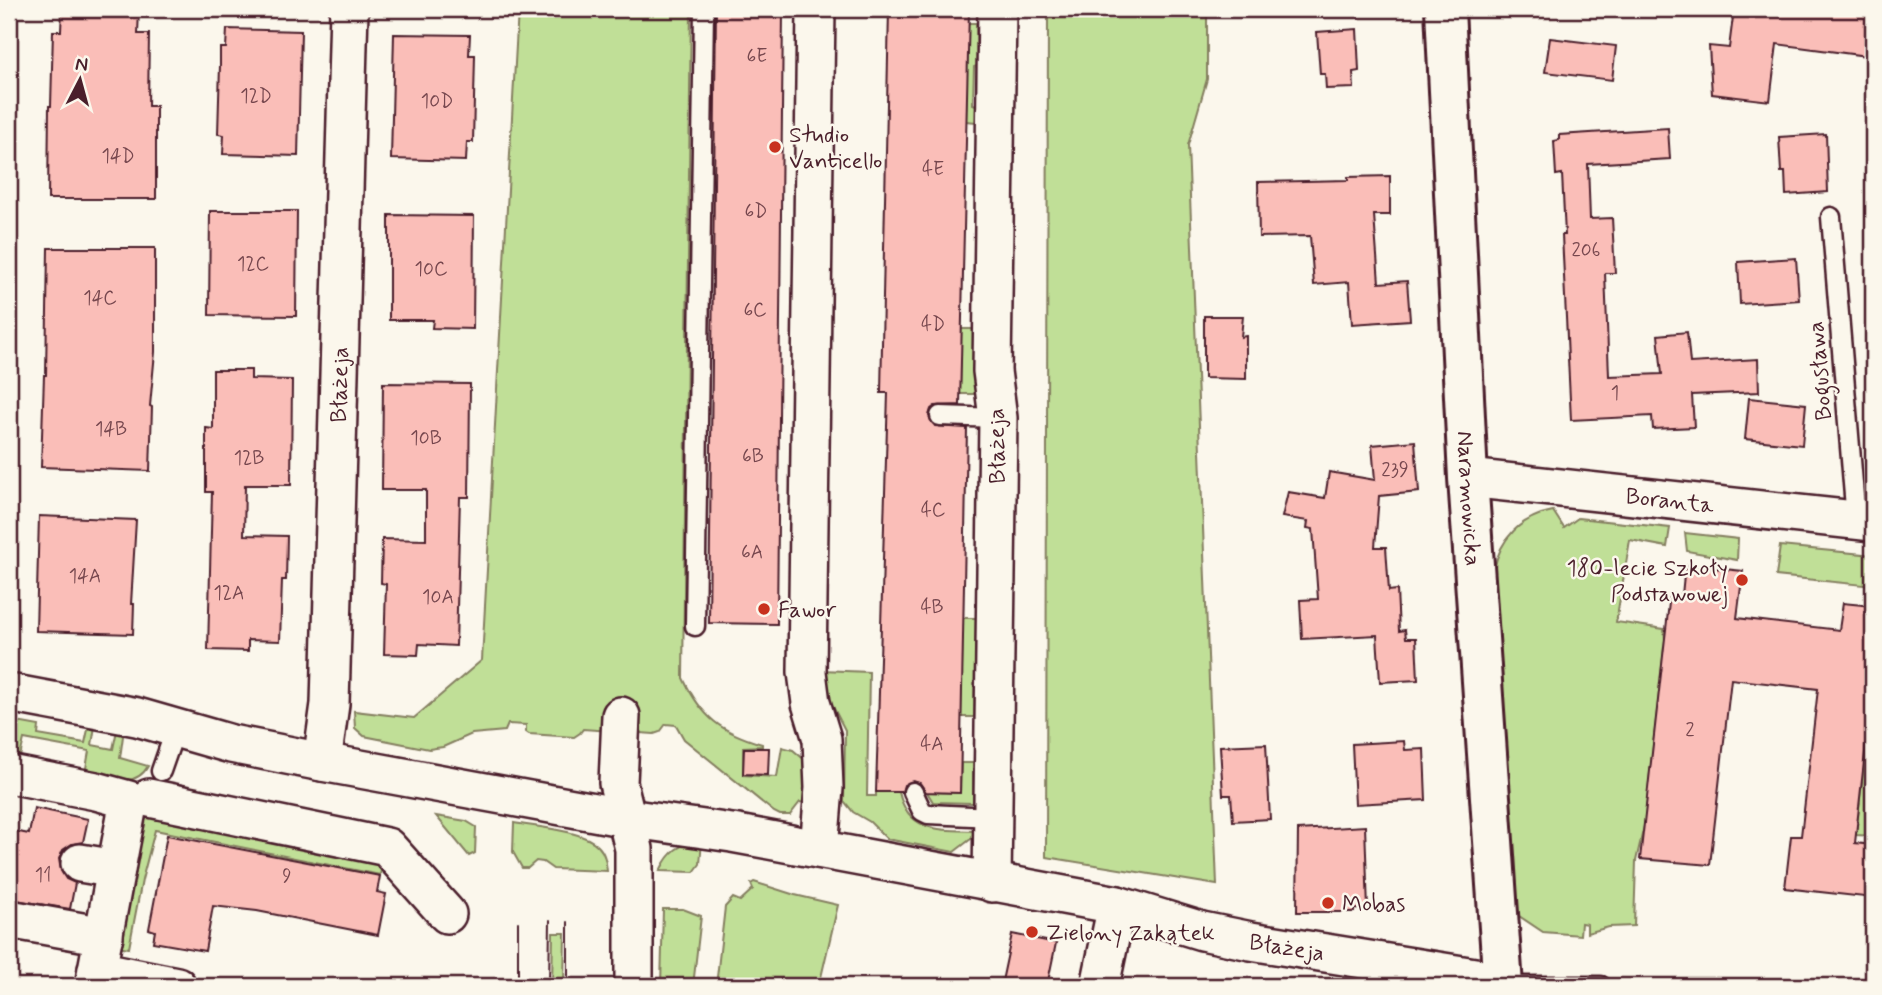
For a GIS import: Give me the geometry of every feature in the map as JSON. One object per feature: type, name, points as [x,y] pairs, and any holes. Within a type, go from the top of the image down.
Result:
[{"type":"street","name":"Błażeja","points":[[322,762],[330,704],[349,9]]},
{"type":"street","points":[[816,9],[807,672],[811,703],[822,739],[824,788],[819,849]]},
{"type":"street","name":"Błażeja","points":[[992,883],[998,418],[992,371],[997,9]]},
{"type":"street","name":"Naramowicka","points":[[1446,9],[1468,478],[1507,983]]},
{"type":"street","name":"Boranta","points":[[1468,478],[1865,521]]},
{"type":"street","name":"Błażeja","points":[[9,692],[137,717],[230,744],[322,762],[627,818],[819,849],[1117,905],[1202,931],[1251,941],[1507,983]]},
{"type":"street","points":[[621,716],[618,783],[634,849],[634,986]]},
{"type":"street","points":[[9,774],[96,791],[146,790],[387,847],[447,914]]},
{"type":"street","points":[[98,964],[116,869],[146,790]]},
{"type":"street","points":[[80,863],[116,869]]},
{"type":"street","points":[[1100,986],[1117,905]]},
{"type":"street","points":[[9,923],[98,964],[177,986]]},
{"type":"lane","points":[[695,626],[704,9]]},
{"type":"lane","name":"Bogusława","points":[[1831,217],[1865,521]]},
{"type":"lane","points":[[940,416],[998,418]]},
{"type":"lane","points":[[146,790],[176,728]]},
{"type":"lane","points":[[913,792],[922,811],[928,814],[993,817]]},
{"type":"lane","points":[[1507,983],[1601,986]]},
{"type":"green space","points":[[518,9],[691,9],[683,678],[698,704],[714,722],[735,734],[762,744],[743,747],[743,775],[777,777],[782,747],[793,750],[806,761],[810,804],[800,802],[790,815],[774,812],[684,739],[676,725],[666,724],[660,732],[654,734],[583,729],[574,737],[529,734],[526,732],[526,725],[508,724],[505,731],[472,734],[443,747],[429,749],[364,736],[355,728],[354,711],[414,718],[482,660]]},
{"type":"green space","points":[[1048,9],[1207,9],[1207,79],[1188,145],[1217,885],[1046,857]]},
{"type":"green space","points":[[968,23],[976,23],[977,66],[974,67],[973,104],[976,105],[976,122],[966,121]]},
{"type":"green space","points":[[961,329],[974,329],[974,373],[979,394],[960,394]]},
{"type":"green space","points":[[1553,511],[1564,528],[1578,518],[1670,528],[1667,547],[1630,540],[1616,622],[1664,629],[1665,640],[1644,826],[1636,861],[1634,926],[1609,927],[1587,933],[1587,924],[1581,923],[1580,935],[1543,932],[1513,912],[1515,889],[1494,570],[1501,548],[1514,531],[1531,518]]},
{"type":"green space","points":[[1685,533],[1738,539],[1737,560],[1687,551]]},
{"type":"green space","points":[[1780,546],[1873,555],[1873,586],[1776,576]]},
{"type":"green space","points":[[963,618],[976,618],[974,717],[961,717]]},
{"type":"green space","points":[[821,670],[869,672],[867,796],[876,796],[876,792],[899,792],[903,805],[918,822],[939,829],[976,831],[976,835],[954,852],[887,839],[870,822],[853,812],[844,801],[845,730],[829,699]]},
{"type":"green space","points":[[1873,680],[1873,836],[1856,835]]},
{"type":"green space","points":[[17,722],[39,726],[38,735],[85,743],[89,725],[95,726],[92,745],[113,749],[117,730],[123,736],[120,758],[148,766],[136,778],[102,778],[85,774],[89,751],[24,739],[19,761],[9,758],[9,727]]},
{"type":"green space","points":[[961,763],[973,763],[973,803],[933,802],[927,792],[960,793]]},
{"type":"green space","points":[[150,815],[384,858],[380,875],[155,830],[129,948],[117,946],[142,823]]},
{"type":"green space","points":[[436,816],[466,821],[476,827],[475,853],[469,856]]},
{"type":"green space","points":[[514,823],[582,836],[598,846],[606,861],[607,871],[553,869],[536,861],[528,868],[522,868],[513,852]]},
{"type":"green space","points":[[702,841],[700,864],[694,872],[660,871],[676,849]]},
{"type":"green space","points":[[754,882],[838,905],[819,986],[716,986],[725,907],[733,898],[740,901],[753,889],[751,884]]},
{"type":"green space","points":[[663,909],[683,909],[701,916],[693,986],[661,986]]},
{"type":"green space","points":[[553,933],[565,933],[564,986],[552,986]]},
{"type":"building","points":[[62,9],[139,9],[138,34],[149,34],[148,106],[156,106],[156,199],[48,199],[53,31],[61,31]]},
{"type":"building","points":[[716,9],[783,9],[777,624],[709,623]]},
{"type":"building","points":[[889,9],[969,9],[960,405],[935,406],[929,416],[935,426],[967,428],[960,793],[926,792],[920,783],[913,781],[904,785],[902,792],[876,792],[888,393],[881,393]]},
{"type":"building","points":[[1734,9],[1872,9],[1867,56],[1777,44],[1770,101],[1712,94],[1709,46],[1729,48]]},
{"type":"building","points":[[227,29],[301,31],[298,156],[223,154],[224,135],[218,134],[220,48],[226,48]]},
{"type":"building","points":[[1357,29],[1359,71],[1353,72],[1354,88],[1326,89],[1325,74],[1320,74],[1317,32]]},
{"type":"building","points":[[394,34],[470,35],[469,55],[475,55],[473,142],[467,142],[466,161],[391,159]]},
{"type":"building","points":[[1550,38],[1616,46],[1612,80],[1545,72]]},
{"type":"building","points":[[1668,128],[1670,159],[1588,164],[1590,219],[1612,218],[1615,273],[1605,273],[1609,376],[1662,374],[1658,335],[1687,332],[1690,363],[1758,359],[1759,392],[1692,395],[1694,427],[1653,429],[1652,416],[1571,420],[1562,235],[1565,235],[1562,174],[1556,175],[1554,141],[1559,140],[1559,135]]},
{"type":"building","points":[[1826,134],[1828,192],[1786,195],[1785,172],[1781,172],[1779,137]]},
{"type":"building","points":[[1390,176],[1390,215],[1374,215],[1379,283],[1407,281],[1410,320],[1352,324],[1349,282],[1314,285],[1310,236],[1259,237],[1258,182]]},
{"type":"building","points":[[210,211],[297,211],[296,316],[209,315]]},
{"type":"building","points":[[389,215],[474,216],[473,329],[432,328],[433,320],[389,320]]},
{"type":"building","points":[[48,248],[155,248],[155,352],[150,406],[150,471],[41,467]]},
{"type":"building","points":[[1796,258],[1799,300],[1740,304],[1738,262]]},
{"type":"building","points":[[1204,316],[1243,316],[1241,337],[1246,336],[1246,379],[1204,378]]},
{"type":"building","points":[[213,370],[251,370],[251,379],[292,380],[291,485],[245,485],[244,535],[287,536],[280,641],[248,640],[248,651],[208,650],[212,492],[206,492],[206,428],[213,429]]},
{"type":"building","points":[[383,383],[470,384],[469,497],[460,497],[456,646],[419,644],[418,655],[384,654],[386,584],[381,583],[382,539],[426,540],[426,490],[382,490]]},
{"type":"building","points":[[1749,398],[1806,404],[1802,445],[1745,439]]},
{"type":"building","points":[[1415,441],[1419,492],[1379,496],[1375,547],[1386,547],[1389,591],[1397,590],[1399,631],[1405,630],[1406,638],[1416,638],[1418,680],[1380,682],[1377,635],[1302,639],[1300,600],[1318,599],[1313,529],[1307,528],[1308,521],[1282,517],[1288,492],[1325,498],[1329,472],[1375,480],[1372,445]]},
{"type":"building","points":[[39,516],[136,520],[131,604],[134,604],[133,634],[36,631]]},
{"type":"building","points":[[1685,565],[1743,571],[1737,618],[1839,630],[1843,603],[1873,606],[1873,680],[1855,843],[1873,845],[1873,898],[1785,888],[1791,836],[1801,836],[1818,689],[1731,679],[1710,865],[1640,859],[1670,594],[1682,595]]},
{"type":"building","points":[[1404,741],[1405,750],[1424,749],[1426,800],[1355,804],[1352,744]]},
{"type":"building","points":[[1266,744],[1270,819],[1233,821],[1231,795],[1223,795],[1220,746]]},
{"type":"building","points":[[744,748],[769,748],[768,775],[743,774]]},
{"type":"building","points":[[34,808],[88,819],[83,842],[72,844],[63,850],[59,859],[66,879],[75,883],[70,909],[9,899],[9,830],[29,834]]},
{"type":"building","points":[[1365,826],[1368,910],[1297,912],[1298,830]]},
{"type":"building","points":[[167,835],[380,876],[377,892],[386,894],[378,935],[257,911],[213,906],[205,951],[153,942],[155,931],[149,929]]},
{"type":"building","points":[[1012,934],[1056,943],[1047,986],[1001,986]]},
{"type":"tram line","points":[[549,986],[550,920]]},
{"type":"tram line","points":[[518,922],[518,986]]},
{"type":"tram line","points":[[568,922],[568,986]]},
{"type":"place","name":"Studio Vanticello","points":[[775,147]]},
{"type":"place","name":"180-lecie Szkoły Podstawowej","points":[[1742,580]]},
{"type":"place","name":"Fawor","points":[[764,609]]},
{"type":"place","name":"Mobas","points":[[1328,903]]},
{"type":"place","name":"Zielony Zakątek","points":[[1032,932]]}]
